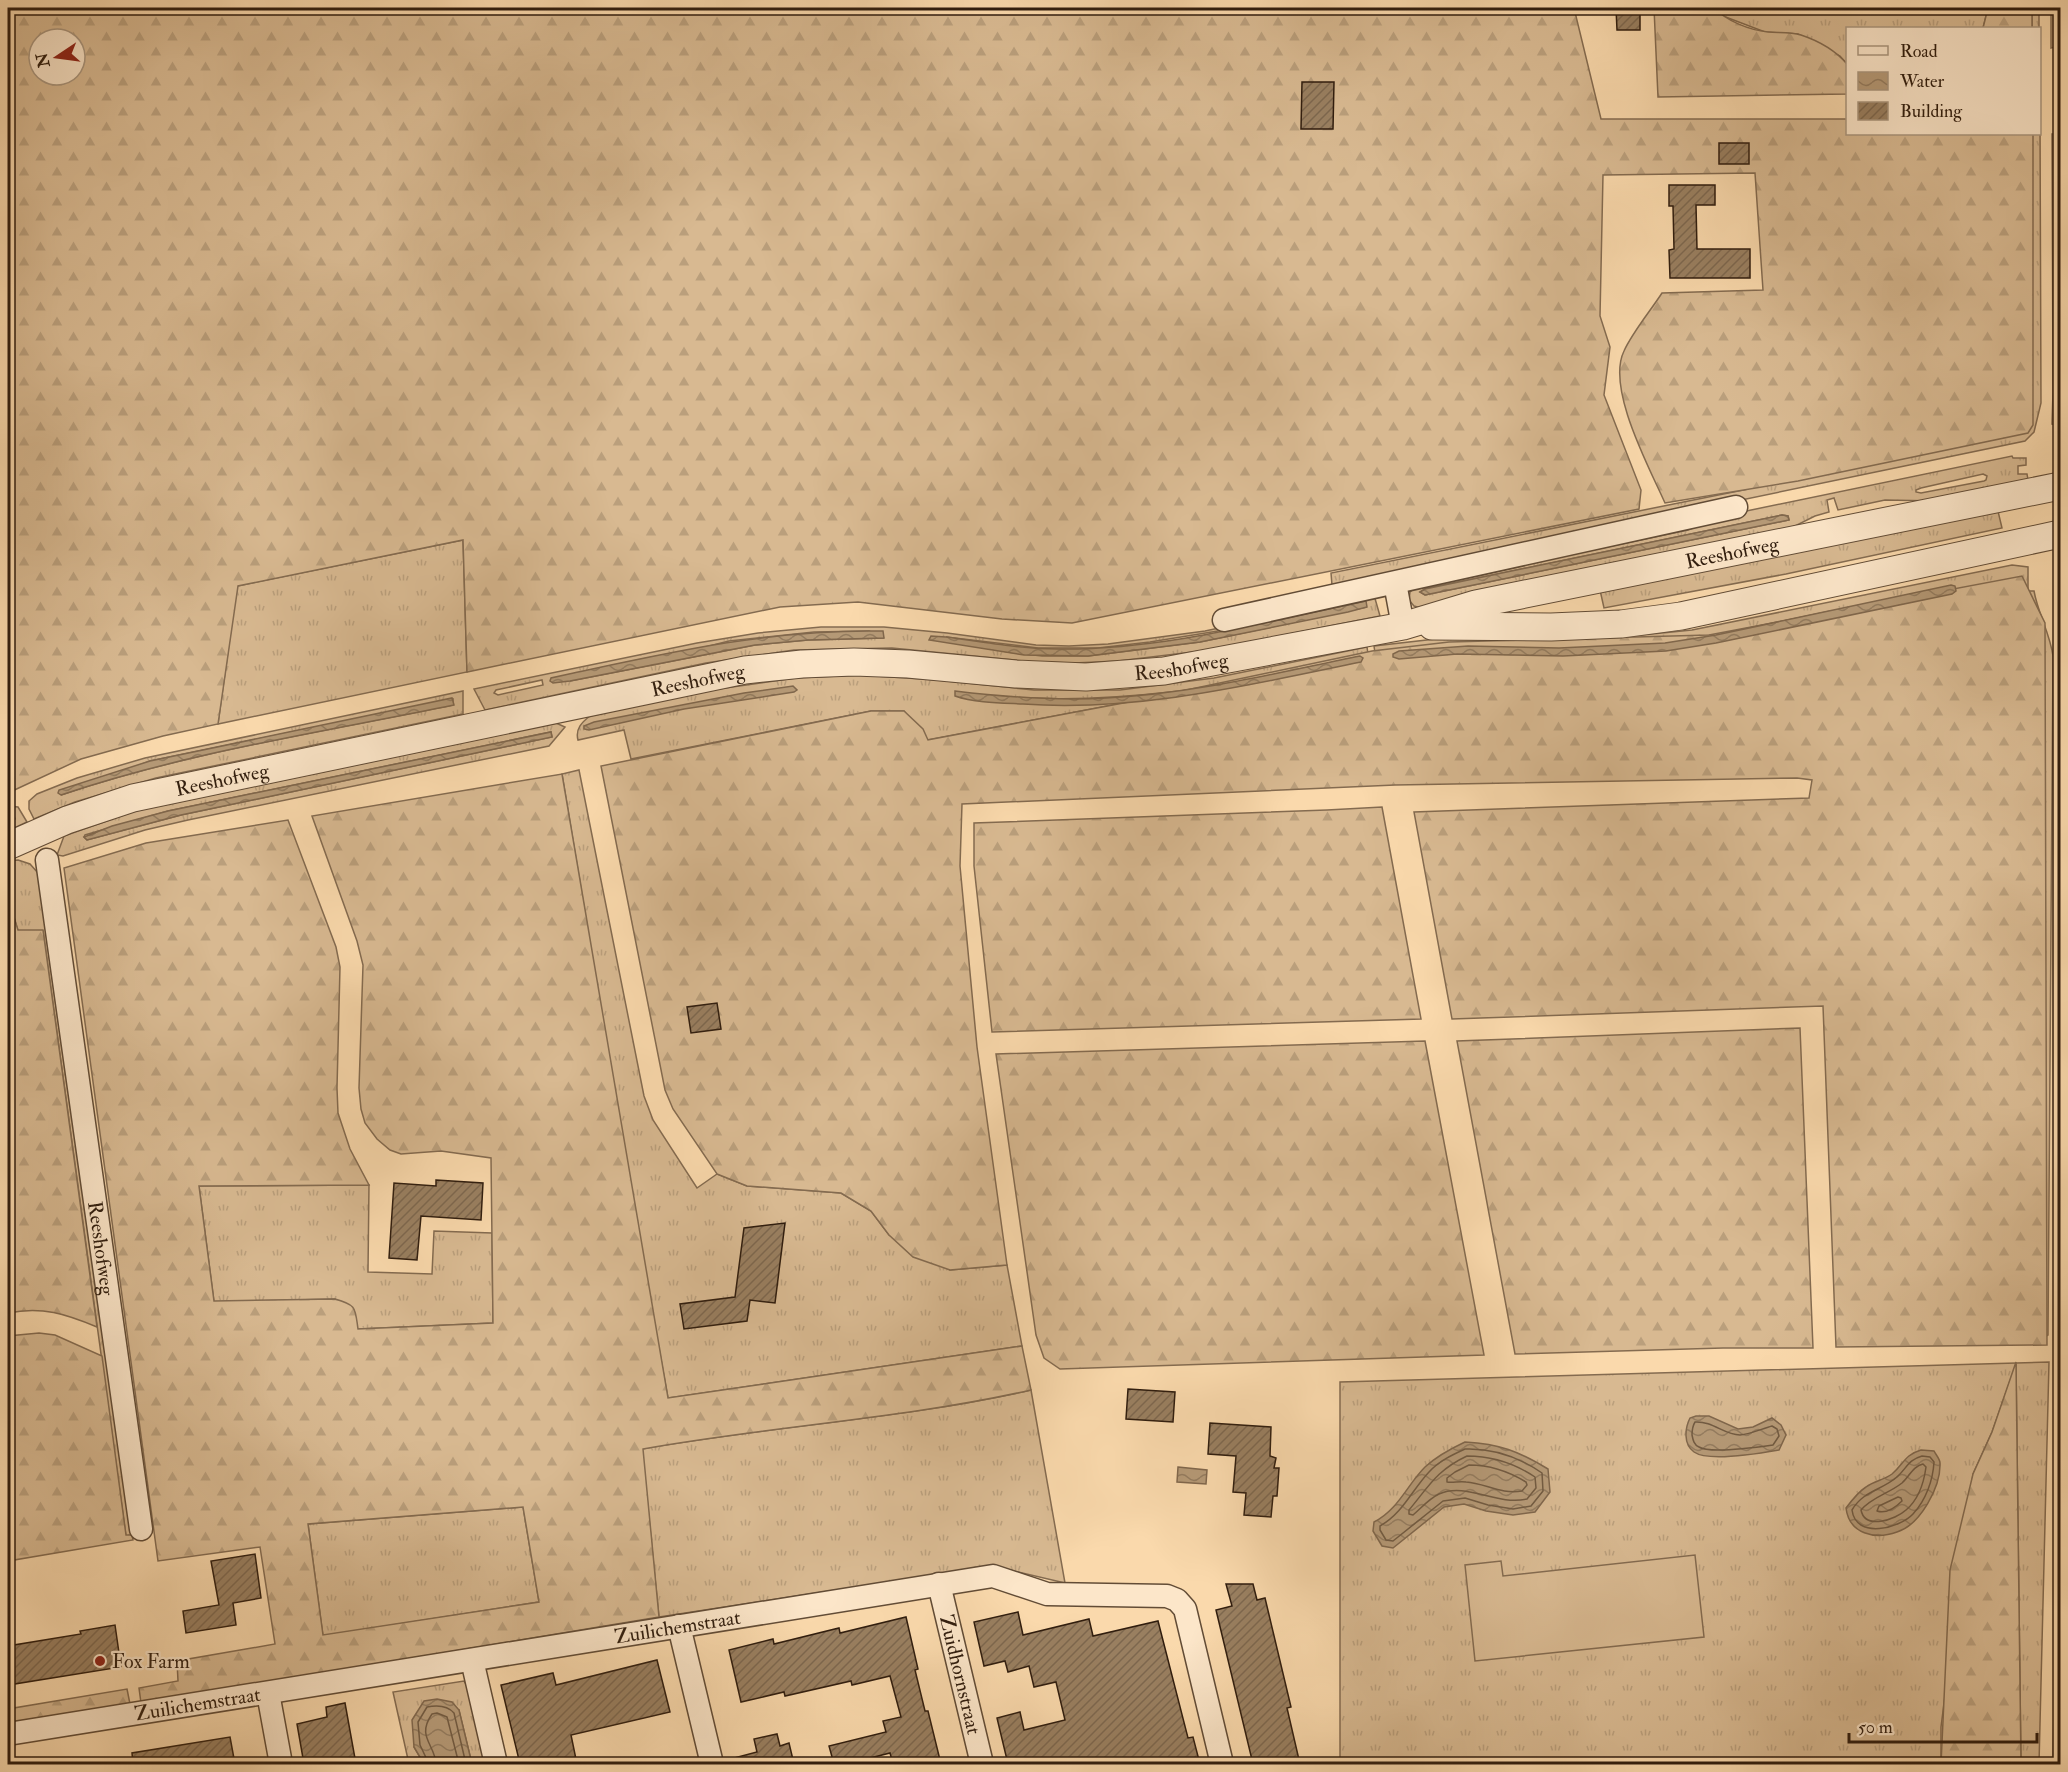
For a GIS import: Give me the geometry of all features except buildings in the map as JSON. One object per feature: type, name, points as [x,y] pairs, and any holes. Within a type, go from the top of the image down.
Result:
[{"type":"street","name":"Reeshofweg","points":[[8,846],[67,820],[133,798],[745,670],[802,664],[854,662],[1086,677],[1164,671],[1403,626],[1476,604],[2061,486]]},
{"type":"street","name":"Reeshofweg","points":[[1224,620],[1736,507]]},
{"type":"street","name":"Reeshofweg","points":[[1403,626],[1551,627],[1621,624],[1681,616],[2061,534]]},
{"type":"street","points":[[1395,583],[1403,626]]},
{"type":"street","name":"Reeshofweg","points":[[46,860],[141,1529]]},
{"type":"street","name":"Zuilichemstraat","points":[[8,1734],[993,1576],[1047,1594],[1167,1596],[1177,1600],[1185,1609],[1222,1764]]},
{"type":"street","name":"Zuidhornstraat","points":[[939,1584],[982,1764]]},
{"type":"street","points":[[680,1626],[712,1764]]},
{"type":"street","points":[[472,1660],[496,1764]]},
{"type":"street","points":[[268,1693],[281,1764]]},
{"type":"green space","points":[[8,8],[1574,8],[1601,119],[1846,119],[1846,135],[2033,135],[2033,425],[2028,433],[1798,481],[1665,503],[1640,449],[1625,406],[1620,367],[1624,351],[1662,293],[1763,290],[1755,173],[1603,175],[1600,316],[1610,347],[1604,395],[1641,490],[1639,509],[1072,623],[1002,619],[858,602],[780,607],[467,672],[463,540],[238,586],[218,724],[163,736],[81,759],[8,793]]},
{"type":"green space","points":[[1654,8],[1714,8],[1725,17],[1746,27],[1768,32],[1797,34],[1814,40],[1832,50],[1846,63],[1846,94],[1658,97]]},
{"type":"green space","points":[[1714,8],[1988,8],[1983,27],[1846,27],[1846,63],[1840,56],[1798,34],[1765,32],[1723,16]]},
{"type":"green space","points":[[1988,8],[2032,8],[2032,27],[1983,27]]},
{"type":"green space","points":[[2032,8],[2039,8],[2039,27],[2032,27]]},
{"type":"green space","points":[[2051,8],[2055,8],[2055,47],[2051,48]]},
{"type":"green space","points":[[2052,134],[2056,134],[2058,425],[2052,424]]},
{"type":"green space","points":[[2032,135],[2040,135],[2041,403],[2034,432],[2025,441],[1332,585],[1331,573],[1748,489]]},
{"type":"green space","points":[[2012,456],[2013,458],[2026,458],[2026,465],[2018,466],[2018,474],[2027,474],[2028,480],[1937,501],[1885,500],[1838,510],[1834,498],[1827,500],[1829,512],[1815,516],[1781,533],[1421,608],[1414,606],[1409,600],[1410,592],[1416,587],[1688,530],[1727,515]],"holes":[[[1983,474],[1987,476],[1984,481],[1916,492],[1921,488]],[[1782,515],[1788,516],[1789,520],[1425,595],[1420,592],[1425,589]]]},
{"type":"green space","points":[[1997,507],[2002,528],[1786,574],[1604,608],[1600,590]]},
{"type":"green space","points":[[463,540],[467,672],[218,724],[237,586]]},
{"type":"green space","points":[[2012,565],[2028,567],[2028,591],[2034,591],[2053,656],[2048,1335],[2037,1341],[1831,611],[1716,635],[1376,660],[1374,646],[1462,636],[1632,636],[1692,630]]},
{"type":"green space","points":[[2022,576],[2045,623],[2047,1345],[1836,1347],[1823,1006],[1452,1019],[1414,812],[1809,798],[1812,780],[1797,778],[1395,785],[962,804],[960,866],[977,1047],[1007,1265],[950,1270],[913,1257],[889,1235],[871,1211],[841,1193],[747,1186],[717,1174],[673,1109],[665,1090],[601,766],[871,711],[904,711],[923,729],[928,740],[1134,701],[1372,651],[1449,642],[1709,635]]},
{"type":"green space","points":[[1374,595],[1380,616],[1209,650],[1118,661],[1035,662],[892,648],[794,650],[706,663],[485,710],[474,689],[697,643],[758,633],[821,627],[884,627],[1036,645],[1069,646],[1108,644],[1205,631]],"holes":[[[1367,607],[1200,642],[1088,656],[1042,656],[1007,652],[946,637],[1038,648],[1098,648],[1150,642]],[[869,631],[884,638],[808,640],[755,645],[570,681],[729,641],[814,632]],[[542,680],[543,685],[498,695],[494,693],[496,690]]]},
{"type":"green space","points":[[1367,647],[1369,661],[1243,682],[1117,697],[1032,698],[1134,701],[927,740],[904,711],[871,711],[631,759],[624,730],[578,740],[577,736],[580,726],[590,716],[711,690],[796,678],[860,675],[1034,690],[1120,690],[1214,678]]},
{"type":"green space","points":[[463,691],[463,714],[156,778],[75,802],[34,819],[29,809],[29,801],[37,794],[77,778],[145,758]],"holes":[[[453,699],[453,705],[206,755],[61,795],[150,761]]]},
{"type":"green space","points":[[556,723],[565,727],[549,746],[188,820],[145,830],[63,856],[57,855],[64,836],[135,811]],"holes":[[[551,732],[552,737],[181,815],[87,840],[84,837],[168,811]]]},
{"type":"green space","points":[[579,770],[644,1096],[653,1120],[697,1188],[717,1174],[747,1186],[841,1193],[871,1211],[889,1235],[950,1270],[1007,1265],[1022,1346],[668,1398],[640,1244],[562,774]]},
{"type":"green space","points":[[562,774],[668,1398],[1022,1346],[1031,1390],[934,1408],[643,1449],[659,1617],[141,1703],[139,1688],[178,1681],[177,1661],[275,1644],[260,1547],[158,1561],[64,868],[146,843],[288,820],[336,947],[340,967],[338,1113],[350,1149],[369,1185],[199,1186],[214,1301],[335,1299],[354,1308],[358,1329],[493,1323],[491,1158],[441,1151],[401,1154],[390,1150],[377,1139],[365,1123],[359,1088],[363,965],[357,941],[312,816]],"holes":[[[523,1507],[539,1602],[323,1635],[308,1524]]]},
{"type":"green space","points":[[8,806],[18,807],[27,822],[8,831],[8,823],[15,819],[13,813],[8,816]]},
{"type":"green space","points":[[1382,807],[1421,1019],[992,1032],[974,866],[974,823]]},
{"type":"green space","points":[[18,860],[30,864],[38,873],[132,1535],[126,1536],[43,931],[18,931],[8,898],[8,861]]},
{"type":"green space","points":[[8,898],[18,930],[43,930],[97,1327],[54,1312],[32,1310],[8,1313]]},
{"type":"green space","points":[[1800,1028],[1813,1348],[1723,1348],[1515,1354],[1457,1041]]},
{"type":"green space","points":[[1425,1041],[1484,1355],[1060,1369],[1044,1358],[1036,1335],[996,1054]]},
{"type":"green space","points":[[369,1185],[368,1272],[432,1274],[434,1231],[492,1233],[493,1323],[358,1329],[335,1299],[214,1302],[199,1186]]},
{"type":"green space","points":[[39,1333],[55,1335],[102,1356],[126,1535],[132,1535],[133,1540],[8,1561],[8,1336]]},
{"type":"green space","points":[[2016,1362],[2021,1764],[1941,1764],[1950,1570],[1973,1474],[1992,1432]]},
{"type":"green space","points":[[2049,1362],[2039,1764],[2021,1764],[2016,1364],[1992,1432],[1973,1474],[1941,1727],[1941,1764],[1340,1764],[1340,1382]]},
{"type":"green space","points":[[1031,1390],[1065,1583],[992,1566],[659,1617],[642,1449],[934,1408]]},
{"type":"green space","points":[[2059,1438],[2060,1614],[2057,1764],[2053,1764]]},
{"type":"green space","points":[[523,1507],[539,1602],[323,1636],[308,1524]]},
{"type":"green space","points":[[1695,1555],[1704,1637],[1475,1661],[1465,1565],[1501,1561],[1503,1576]]},
{"type":"green space","points":[[464,1681],[472,1693],[488,1764],[472,1764],[459,1710],[414,1747],[424,1764],[409,1764],[393,1692]]},
{"type":"green space","points":[[127,1689],[130,1704],[8,1726],[8,1709]]},
{"type":"water","points":[[1782,515],[1788,516],[1789,520],[1425,595],[1420,592],[1425,589]]},
{"type":"water","points":[[1955,586],[1956,591],[1952,594],[1716,643],[1666,651],[1563,656],[1457,654],[1399,659],[1393,657],[1393,654],[1399,651],[1468,646],[1559,648],[1665,643],[1716,635]]},
{"type":"water","points":[[1366,601],[1367,607],[1348,612],[1200,642],[1088,656],[1024,655],[929,640],[931,636],[946,637],[1045,649],[1136,645],[1252,626]]},
{"type":"water","points":[[883,631],[884,638],[808,640],[755,645],[570,681],[553,683],[550,681],[551,678],[569,674],[718,644],[830,632]]},
{"type":"water","points":[[1360,656],[1363,658],[1361,662],[1235,688],[1151,700],[1066,705],[988,702],[955,696],[955,691],[1049,699],[1138,696],[1234,682]]},
{"type":"water","points":[[793,686],[797,690],[794,692],[684,709],[589,730],[584,729],[584,726],[594,722],[744,693]]},
{"type":"water","points":[[452,698],[454,705],[207,755],[61,795],[58,793],[59,790],[150,761]]},
{"type":"water","points":[[551,732],[552,737],[181,815],[87,840],[84,837],[112,826],[168,811]]},
{"type":"water","points":[[1709,1416],[1738,1429],[1753,1427],[1772,1418],[1781,1425],[1786,1435],[1779,1450],[1735,1456],[1701,1455],[1690,1449],[1687,1440],[1688,1422],[1690,1418]]},
{"type":"water","points":[[1465,1442],[1508,1450],[1527,1457],[1548,1469],[1550,1492],[1535,1512],[1513,1515],[1486,1511],[1464,1504],[1444,1507],[1393,1548],[1382,1546],[1373,1531],[1374,1522],[1390,1511],[1434,1459]]},
{"type":"water","points":[[1921,1450],[1934,1451],[1940,1463],[1933,1494],[1914,1522],[1897,1532],[1880,1535],[1864,1533],[1852,1524],[1846,1508],[1858,1494],[1872,1483],[1892,1474],[1908,1457]]},
{"type":"water","points":[[1178,1467],[1207,1470],[1206,1484],[1177,1482]]},
{"type":"water","points":[[437,1699],[452,1702],[459,1710],[472,1764],[424,1764],[414,1747],[412,1720],[424,1701]]},
{"type":"place","name":"Fox Farm","points":[[100,1661]]}]
